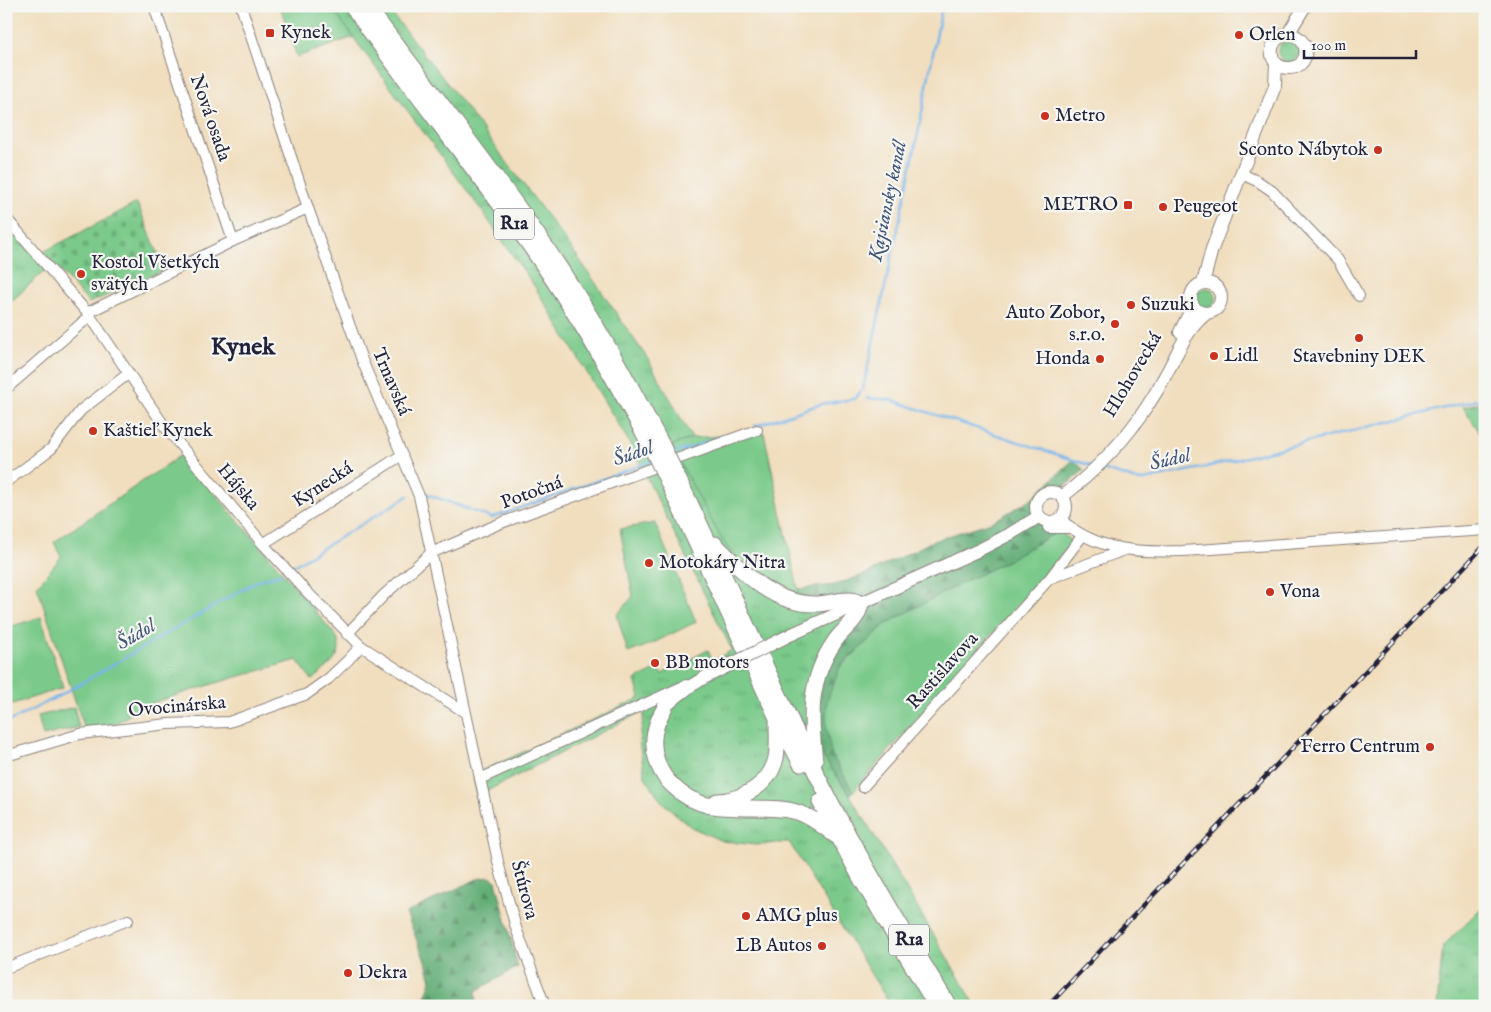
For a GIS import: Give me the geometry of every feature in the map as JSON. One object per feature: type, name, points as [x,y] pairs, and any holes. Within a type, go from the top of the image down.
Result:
[{"type":"highway","name":"R1a","points":[[352,6],[466,158],[555,282],[656,446]]},
{"type":"highway","name":"R1a","points":[[367,6],[537,234],[566,277],[627,377],[777,718],[860,879],[936,1006]]},
{"type":"highway","name":"R1a","points":[[672,478],[707,536],[817,775],[898,922],[949,1006]]},
{"type":"highway","points":[[707,536],[749,578],[774,595],[798,603],[821,604],[850,600],[861,604],[857,615],[839,635],[826,655],[814,686],[811,725],[817,775]]},
{"type":"highway","points":[[659,703],[658,744],[667,772],[681,787],[691,794],[717,801],[741,797],[766,779],[775,760],[778,748],[777,718]]},
{"type":"highway","points":[[659,703],[653,744],[663,776],[677,790],[694,801],[715,807],[793,811],[812,818],[839,838]]},
{"type":"main road","points":[[1288,34],[1305,7]]},
{"type":"main road","points":[[1302,41],[1305,7]]},
{"type":"main road","points":[[1275,86],[1276,63],[1272,55],[1273,43],[1278,37],[1288,34],[1295,35],[1302,41],[1306,49],[1304,58],[1298,65],[1289,68],[1276,63]]},
{"type":"main road","points":[[1208,284],[1212,249],[1275,86],[1289,68]]},
{"type":"main road","points":[[1208,284],[1220,291],[1222,299],[1218,307],[1207,313],[1199,312],[1192,301],[1193,292],[1195,288],[1208,284]]},
{"type":"main road","name":"Hlohovecká","points":[[1101,462],[1146,393],[1194,306]]},
{"type":"main road","name":"Hlohovecká","points":[[1101,462],[1125,437],[1144,411],[1166,375],[1186,335],[1197,320],[1207,313]]},
{"type":"main road","points":[[1062,498],[1101,462]]},
{"type":"main road","points":[[1046,492],[1053,492],[1062,498],[1066,508],[1064,514],[1065,523],[1049,523],[1038,517],[1035,507],[1040,496],[1046,492]]},
{"type":"main road","points":[[659,703],[700,679],[790,635],[978,550],[1038,517]]},
{"type":"main road","points":[[1024,526],[1065,523]]},
{"type":"street","name":"Nová osada","points":[[154,6],[233,242]]},
{"type":"street","name":"Trnavská","points":[[241,6],[308,208],[362,360],[419,496],[480,779]]},
{"type":"street","points":[[1242,174],[1272,191],[1338,260],[1359,296]]},
{"type":"street","points":[[7,388],[88,315],[233,242],[308,208]]},
{"type":"street","name":"Hájska","points":[[6,218],[88,315],[165,427],[264,544],[347,634],[360,646],[466,713]]},
{"type":"street","points":[[6,482],[51,449],[81,410],[128,374]]},
{"type":"street","name":"Potočná","points":[[347,634],[384,595],[431,553],[500,522],[757,430]]},
{"type":"street","name":"Kynecká","points":[[264,544],[402,455]]},
{"type":"street","points":[[1065,523],[1083,535],[1111,547],[1144,552],[1183,551],[1485,530]]},
{"type":"street","name":"Rastislavova","points":[[863,787],[1050,578],[1083,535]]},
{"type":"street","name":"Rastislavova","points":[[1050,578],[1124,550]]},
{"type":"street","name":"Ovocinárska","points":[[6,756],[80,734],[168,724],[230,722],[307,694],[328,679],[360,646]]},
{"type":"street","points":[[480,779],[568,740],[659,703]]},
{"type":"street","name":"Štúrova","points":[[480,779],[516,928],[545,1006]]},
{"type":"street","points":[[6,968],[128,920]]},
{"type":"green space","points":[[280,6],[330,6],[354,37],[297,57]]},
{"type":"green space","points":[[330,6],[386,6],[461,101],[575,253],[649,361],[692,438],[671,446],[798,596],[837,598],[854,626],[817,748],[850,795],[976,1006],[891,1006],[789,842],[756,845],[722,841],[691,827],[662,802],[645,777],[639,741],[645,710],[477,796],[473,775],[640,698],[635,680],[658,669],[662,674],[708,650],[713,661],[732,650],[629,442],[535,287],[479,207]]},
{"type":"green space","points":[[1289,40],[1299,47],[1300,51],[1293,61],[1289,62],[1279,55],[1278,51],[1285,41]]},
{"type":"green space","points":[[137,203],[165,270],[89,303],[43,252]]},
{"type":"green space","points":[[6,222],[47,269],[6,306]]},
{"type":"green space","points":[[1206,288],[1213,291],[1216,298],[1213,305],[1206,308],[1199,305],[1196,298],[1199,291]]},
{"type":"green space","points":[[1485,401],[1485,440],[1463,407]]},
{"type":"green space","points":[[764,433],[798,596],[751,573],[725,545],[671,446],[692,438]]},
{"type":"green space","points":[[181,455],[336,636],[339,643],[337,656],[329,666],[312,680],[297,660],[174,696],[141,707],[117,723],[85,730],[37,586],[61,557],[54,542]]},
{"type":"green space","points":[[1073,460],[1084,470],[1039,508],[1060,530],[1009,560],[886,624],[840,666],[831,753],[853,792],[850,795],[817,748],[814,720],[827,660],[854,625],[837,598],[798,596],[798,589],[835,585],[868,573],[933,541],[994,521],[1031,499]]},
{"type":"green space","name":"Motokáry Nitra","points":[[655,523],[696,622],[628,653],[617,615],[633,596],[620,529]]},
{"type":"green space","points":[[1060,530],[1072,543],[853,792],[831,753],[826,724],[827,701],[840,667],[886,624],[1009,560]]},
{"type":"green space","points":[[41,617],[63,688],[6,706],[6,628]]},
{"type":"green space","points":[[74,707],[79,727],[43,736],[38,716]]},
{"type":"green space","points":[[490,877],[496,881],[518,967],[476,991],[477,1006],[413,1006],[425,997],[431,981],[406,913],[477,879]]},
{"type":"green space","points":[[1485,904],[1485,1006],[1437,1006],[1443,946]]},
{"type":"waterway","name":"Kajsiansky kanál","points":[[755,426],[821,404],[854,399],[863,389],[916,144],[942,6]]},
{"type":"waterway","name":"Šúdol","points":[[867,398],[891,400],[1092,466]]},
{"type":"waterway","name":"Šúdol","points":[[1102,469],[1140,481],[1206,467],[1485,398]]},
{"type":"waterway","name":"Šúdol","points":[[672,454],[728,435]]},
{"type":"waterway","name":"Šúdol","points":[[424,493],[492,518],[653,461]]},
{"type":"waterway","name":"Šúdol","points":[[290,568],[408,496]]},
{"type":"waterway","name":"Šúdol","points":[[6,723],[59,696],[257,581],[281,574]]},
{"type":"railway","points":[[1048,1006],[1485,545]]},
{"type":"place","name":"Kynek","points":[[270,33]]},
{"type":"place","name":"Orlen","points":[[1239,35]]},
{"type":"place","name":"Metro","points":[[1045,116]]},
{"type":"place","name":"Sconto Nábytok","points":[[1378,150]]},
{"type":"place","name":"METRO","points":[[1128,205]]},
{"type":"place","name":"Peugeot","points":[[1163,207]]},
{"type":"place","name":"Kostol Všetkých svätých","points":[[81,274]]},
{"type":"place","name":"Suzuki","points":[[1131,305]]},
{"type":"place","name":"Auto Zobor, s.r.o.","points":[[1115,324]]},
{"type":"place","name":"Stavebniny DEK","points":[[1359,338]]},
{"type":"place","name":"Lidl","points":[[1214,356]]},
{"type":"place","name":"Honda","points":[[1100,359]]},
{"type":"place","name":"Kaštieľ Kynek","points":[[93,431]]},
{"type":"place","name":"Motokáry Nitra","points":[[649,563]]},
{"type":"place","name":"Vona","points":[[1270,592]]},
{"type":"place","name":"BB motors","points":[[655,663]]},
{"type":"place","name":"Ferro Centrum","points":[[1430,747]]},
{"type":"place","name":"AMG plus","points":[[746,916]]},
{"type":"place","name":"LB Autos","points":[[822,946]]},
{"type":"place","name":"Dekra","points":[[348,973]]},
{"type":"district","name":"Kynek","points":[[243,347]]}]
